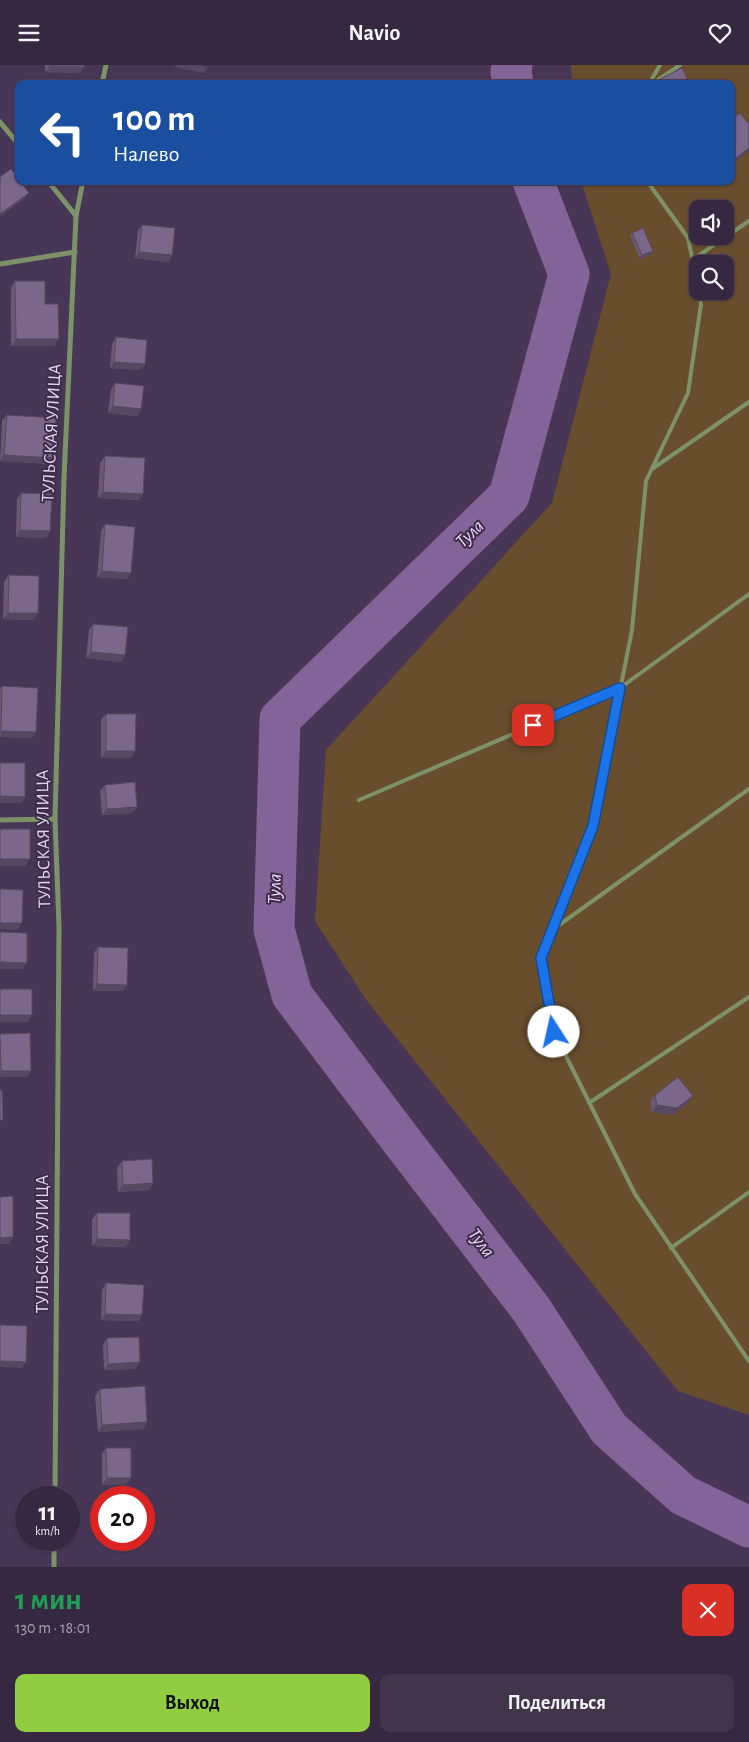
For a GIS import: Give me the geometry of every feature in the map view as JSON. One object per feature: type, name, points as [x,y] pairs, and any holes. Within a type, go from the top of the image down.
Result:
[{"type":"street","points":[[103,80],[106,65]]},
{"type":"street","points":[[0,122],[15,140]]},
{"type":"street","points":[[51,185],[76,216]]},
{"type":"street","name":"ТУЛЬСКАЯ УЛИЦА","points":[[54,1486],[59,927],[56,819],[64,478],[76,216],[82,185]]},
{"type":"street","points":[[0,265],[75,252]]},
{"type":"street","points":[[0,820],[56,819]]},
{"type":"street","points":[[54,1551],[54,1567]]},
{"type":"lane","points":[[651,80],[660,65]]},
{"type":"lane","points":[[658,80],[680,65]]},
{"type":"lane","points":[[650,185],[688,238],[691,255]]},
{"type":"lane","points":[[699,255],[749,221]]},
{"type":"lane","points":[[700,300],[688,393],[646,481],[632,630],[593,826],[541,958],[554,1032],[635,1194],[749,1361]]},
{"type":"lane","points":[[652,469],[749,402]]},
{"type":"lane","points":[[359,800],[620,688],[749,595]]},
{"type":"lane","points":[[552,930],[749,789]]},
{"type":"lane","points":[[590,1103],[749,997]]},
{"type":"lane","points":[[672,1248],[749,1192]]},
{"type":"shaded area","points":[[571,65],[749,65],[749,1415],[678,1391],[367,1001],[315,921],[326,750],[552,503],[611,274],[582,185],[735,185],[735,80],[572,80]]},
{"type":"building","points":[[84,65],[84,67],[50,66]]},
{"type":"building","points":[[682,68],[688,80],[658,80]]},
{"type":"building","points":[[740,113],[749,124],[749,148],[735,159],[735,117]]},
{"type":"building","points":[[11,169],[15,174],[15,185],[23,185],[29,193],[0,214],[0,177]]},
{"type":"building","points":[[142,225],[175,228],[172,255],[139,252]]},
{"type":"building","points":[[643,228],[653,251],[642,255],[632,233]]},
{"type":"building","points":[[15,281],[45,281],[45,304],[58,304],[59,339],[16,339]]},
{"type":"building","points":[[116,337],[147,340],[145,364],[114,362]]},
{"type":"building","points":[[115,383],[144,386],[141,409],[113,406]]},
{"type":"building","points":[[7,415],[56,418],[54,458],[4,455]]},
{"type":"building","points":[[105,456],[145,458],[143,494],[103,492]]},
{"type":"building","points":[[21,493],[52,494],[50,531],[20,530]]},
{"type":"building","points":[[105,524],[135,527],[131,573],[102,571]]},
{"type":"building","points":[[9,575],[39,576],[38,613],[8,613]]},
{"type":"building","points":[[93,624],[128,627],[125,655],[91,652]]},
{"type":"building","points":[[2,686],[38,688],[36,732],[1,731]]},
{"type":"building","points":[[106,714],[136,714],[135,751],[106,751]]},
{"type":"building","points":[[0,763],[25,763],[25,797],[0,796]]},
{"type":"building","points":[[135,782],[137,807],[107,809],[105,785]]},
{"type":"building","points":[[0,829],[30,829],[30,859],[0,859]]},
{"type":"building","points":[[0,889],[23,890],[22,923],[0,923]]},
{"type":"building","points":[[0,932],[27,933],[27,963],[0,962]]},
{"type":"building","points":[[98,947],[128,948],[127,985],[97,984]]},
{"type":"building","points":[[0,989],[32,989],[32,1015],[0,1015]]},
{"type":"building","points":[[30,1033],[31,1071],[1,1071],[0,1034]]},
{"type":"building","points":[[678,1077],[693,1096],[677,1108],[657,1105],[655,1095]]},
{"type":"building","points":[[0,1090],[2,1090],[3,1120],[0,1120]]},
{"type":"building","points":[[152,1159],[153,1183],[123,1185],[122,1161]]},
{"type":"building","points":[[13,1196],[13,1237],[0,1238],[0,1197]]},
{"type":"building","points":[[97,1213],[130,1213],[130,1240],[97,1239]]},
{"type":"building","points":[[106,1283],[144,1285],[142,1315],[105,1314]]},
{"type":"building","points":[[0,1325],[27,1326],[26,1362],[0,1361]]},
{"type":"building","points":[[139,1337],[140,1362],[108,1364],[107,1338]]},
{"type":"building","points":[[145,1386],[147,1422],[102,1425],[100,1389]]},
{"type":"building","points":[[106,1448],[131,1448],[131,1478],[107,1478]]},
{"type":"waterway","name":"Тула","points":[[512,65],[512,80]]},
{"type":"waterway","name":"Тула","points":[[535,185],[569,274],[509,496],[280,719],[274,929],[292,995],[531,1309],[609,1429],[683,1495],[749,1527]]},
{"type":"route","points":[[533,725],[620,688],[593,826],[541,958],[554,1032]]}]
